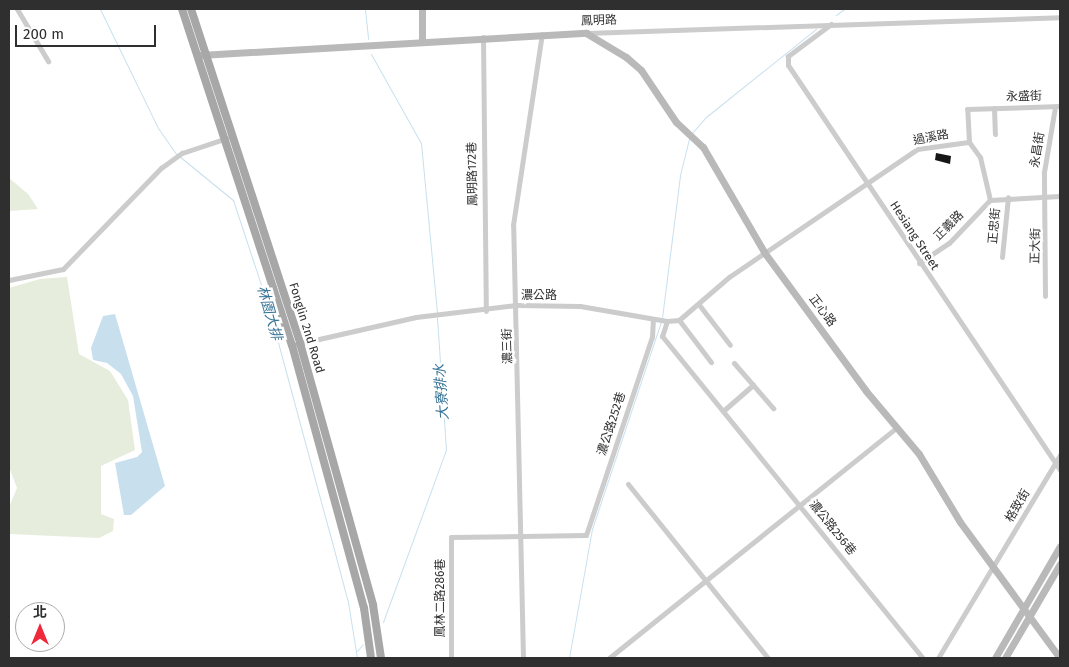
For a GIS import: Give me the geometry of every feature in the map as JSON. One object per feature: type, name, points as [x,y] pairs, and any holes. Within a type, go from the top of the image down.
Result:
[{"type":"main road","name":"Fonglin 2nd Road","points":[[182,9],[204,54]]},
{"type":"main road","name":"Fonglin 2nd Road","points":[[191,9],[296,344],[373,605],[380,658]]},
{"type":"main road","name":"Fonglin 2nd Road","points":[[296,344],[364,608],[372,658]]},
{"type":"street","points":[[17,9],[48,62]]},
{"type":"street","points":[[422,9],[422,40]]},
{"type":"street","name":"鳳明路","points":[[204,54],[483,36],[1060,17]]},
{"type":"street","name":"Hesiang Street","points":[[831,24],[787,61],[919,263],[1060,470]]},
{"type":"street","name":"正心路","points":[[586,33],[641,70],[686,131],[712,160],[764,252],[896,428],[932,472],[960,522],[1060,658]]},
{"type":"street","name":"濃三街","points":[[523,658],[514,209],[542,34]]},
{"type":"street","name":"鳳明路172巷","points":[[483,36],[486,311]]},
{"type":"street","name":"永盛街","points":[[969,142],[967,109],[1058,107]]},
{"type":"street","name":"永昌街","points":[[1046,196],[1044,172],[1058,107]]},
{"type":"street","name":"永盛街","points":[[994,108],[995,134]]},
{"type":"street","points":[[9,280],[63,269],[153,174],[182,153],[231,136]]},
{"type":"street","points":[[969,142],[980,157],[990,200],[1008,197],[1060,196]]},
{"type":"street","name":"過溪路","points":[[764,252],[866,182],[917,150],[969,142]]},
{"type":"street","name":"正大街","points":[[1045,296],[1046,196]]},
{"type":"street","name":"正忠街","points":[[1002,257],[1008,197]]},
{"type":"street","name":"正義路","points":[[919,263],[949,243],[990,200]]},
{"type":"street","name":"濃公路","points":[[296,344],[432,315],[486,311],[516,305],[580,306],[664,321],[678,320],[700,306],[729,277],[764,252]]},
{"type":"street","points":[[700,306],[730,345]]},
{"type":"street","name":"濃公路252巷","points":[[522,536],[586,535],[652,337],[653,319]]},
{"type":"street","points":[[678,320],[711,362]]},
{"type":"street","name":"濃公路256巷","points":[[664,321],[662,336],[923,658]]},
{"type":"street","points":[[734,363],[773,408]]},
{"type":"street","points":[[723,411],[753,385]]},
{"type":"street","points":[[612,657],[705,580],[896,428]]},
{"type":"street","name":"格致街","points":[[938,658],[1060,454]]},
{"type":"street","points":[[628,484],[768,658]]},
{"type":"street","name":"鳳林二路286巷","points":[[451,658],[451,537],[522,536]]},
{"type":"street","points":[[995,658],[1060,546]]},
{"type":"street","points":[[1005,658],[1060,564]]},
{"type":"green space","points":[[9,178],[28,194],[38,209],[9,211]]},
{"type":"green space","points":[[67,277],[79,354],[110,371],[128,400],[135,450],[101,466],[101,514],[114,519],[113,531],[99,538],[9,534],[9,507],[17,488],[9,467],[9,288],[40,279]]},
{"type":"water","points":[[115,314],[165,486],[131,515],[124,515],[115,463],[137,457],[142,452],[133,396],[121,374],[107,363],[93,360],[91,348],[103,316]]},
{"type":"building","points":[[936,153],[951,156],[950,164],[935,160]]},
{"type":"waterway","name":"林園大排","points":[[100,9],[158,128],[176,154]]},
{"type":"waterway","points":[[365,9],[368,39]]},
{"type":"waterway","points":[[836,15],[844,9]]},
{"type":"waterway","points":[[692,133],[706,117],[816,29]]},
{"type":"waterway","name":"大寮排水","points":[[371,54],[421,143],[437,313]]},
{"type":"waterway","points":[[662,318],[680,175],[689,139]]},
{"type":"waterway","name":"林園大排","points":[[179,156],[233,200],[269,309],[348,602],[357,658]]},
{"type":"waterway","name":"大寮排水","points":[[383,622],[446,450],[437,317]]},
{"type":"waterway","points":[[569,658],[592,529],[661,322]]},
{"type":"waterway","points":[[357,651],[363,644]]}]
